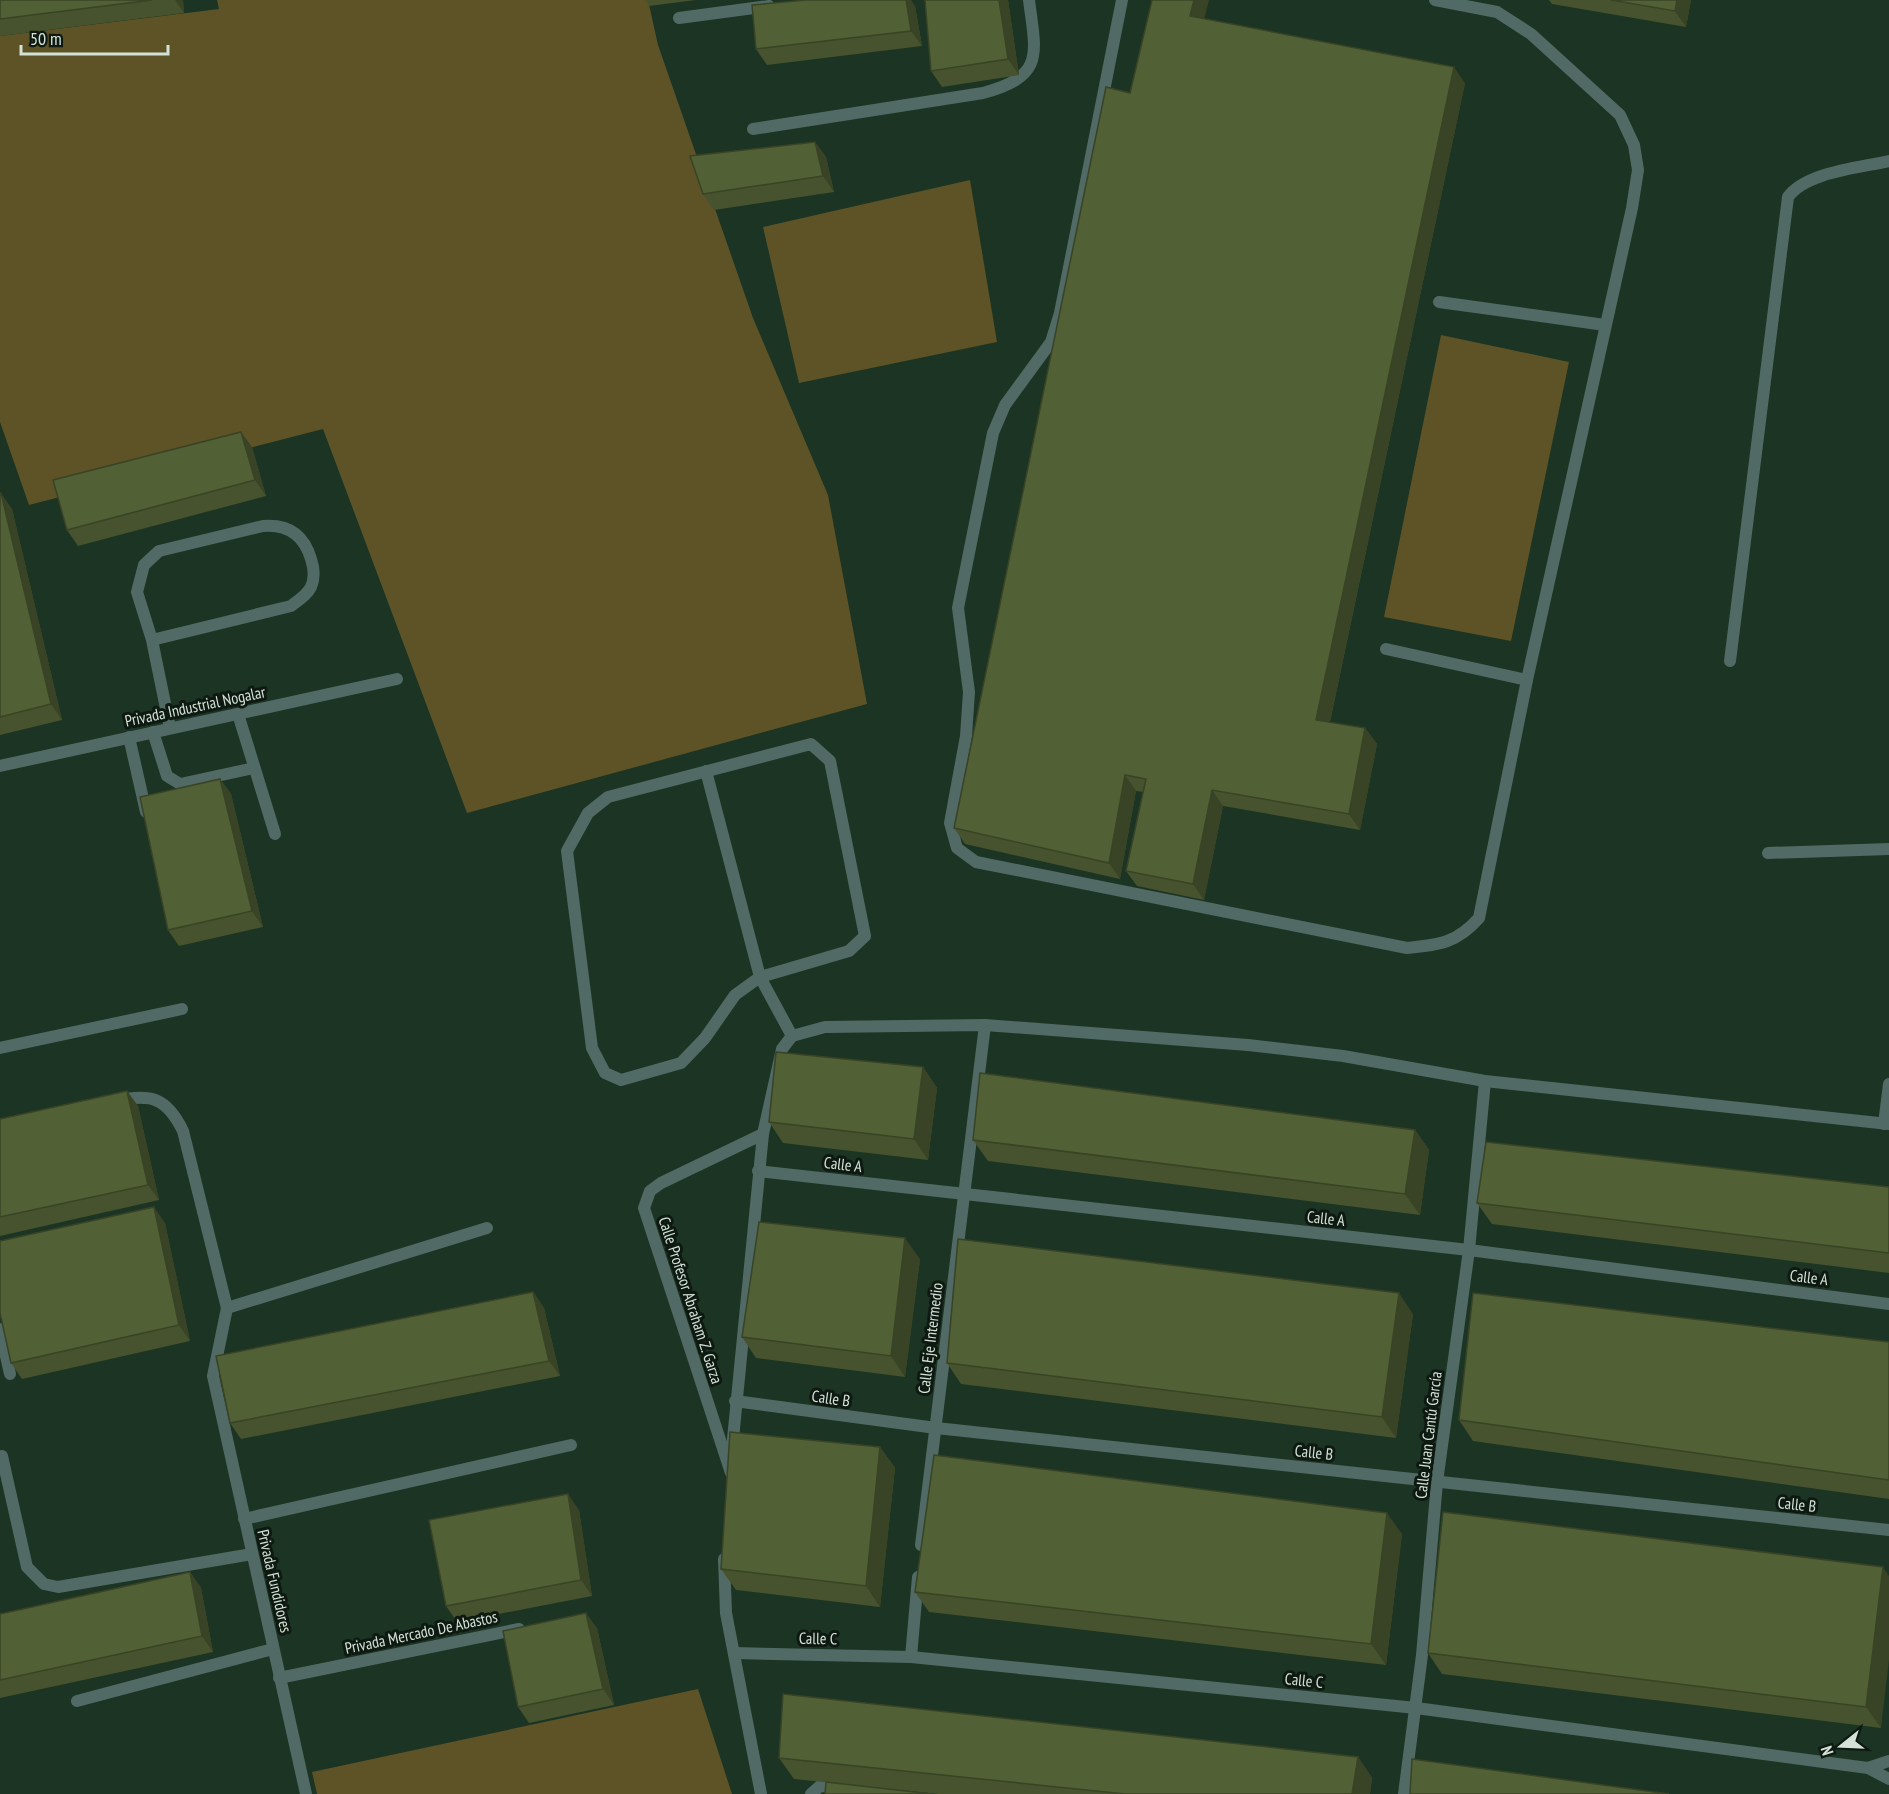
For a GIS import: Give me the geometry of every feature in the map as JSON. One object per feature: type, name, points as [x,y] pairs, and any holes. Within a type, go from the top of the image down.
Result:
[{"type":"lane","points":[[753,129],[983,93],[1013,84],[1024,75],[1032,62],[1035,47],[1029,0]]},
{"type":"lane","points":[[1122,0],[1060,314],[1051,342],[1005,405],[993,433],[962,585],[958,608],[969,692],[966,736],[950,823],[957,848],[976,862],[1407,948],[1441,944],[1466,933],[1479,918],[1527,680],[1632,208],[1638,170],[1634,145],[1620,115],[1498,6],[1435,0]]},
{"type":"lane","points":[[679,18],[783,4]]},
{"type":"lane","points":[[1730,661],[1788,197],[1796,186],[1809,180],[1889,161]]},
{"type":"lane","points":[[1439,302],[1605,325]]},
{"type":"lane","points":[[152,640],[291,606],[304,597],[312,585],[314,570],[307,546],[294,531],[277,525],[159,551],[144,565],[137,592],[152,640],[170,728]]},
{"type":"lane","points":[[1386,649],[1527,680]]},
{"type":"lane","name":"Privada Industrial Nogalar","points":[[0,766],[397,679]]},
{"type":"lane","points":[[238,714],[275,834]]},
{"type":"lane","points":[[153,732],[167,776],[180,783],[254,768]]},
{"type":"lane","points":[[129,737],[149,826]]},
{"type":"lane","points":[[811,744],[830,761],[865,936],[849,951],[760,977],[735,995],[705,1038],[681,1063],[621,1080],[605,1073],[592,1048],[567,851],[588,813],[608,797],[811,744]]},
{"type":"lane","points":[[706,771],[760,977],[792,1036],[825,1027],[985,1024],[1248,1044],[1343,1056],[1485,1081],[1887,1124],[1889,1084]]},
{"type":"lane","points":[[1768,853],[1889,849]]},
{"type":"lane","points":[[0,1048],[182,1008]]},
{"type":"lane","name":"Calle Eje Intermedio","points":[[911,1657],[919,1564],[985,1024]]},
{"type":"lane","name":"Calle Profesor Abraham Z. Garza","points":[[763,1134],[661,1183],[650,1191],[644,1208],[730,1479],[735,1401],[763,1134],[782,1049],[792,1036]]},
{"type":"lane","name":"Calle Juan Cantú García","points":[[1404,1794],[1416,1708],[1437,1482],[1469,1250],[1485,1081]]},
{"type":"lane","points":[[102,1104],[134,1097],[160,1100],[174,1112],[183,1131],[227,1308],[487,1228]]},
{"type":"lane","name":"Calle A","points":[[758,1170],[964,1195],[1469,1250],[1889,1304]]},
{"type":"lane","name":"Privada Fundidores","points":[[227,1308],[213,1376],[306,1794]]},
{"type":"lane","points":[[0,1329],[10,1374]]},
{"type":"lane","name":"Calle B","points":[[735,1401],[936,1428],[1889,1530]]},
{"type":"lane","points":[[244,1520],[571,1445]]},
{"type":"lane","points":[[2,1456],[27,1567],[44,1584],[58,1587],[252,1554]]},
{"type":"lane","points":[[725,1542],[724,1590],[761,1794]]},
{"type":"lane","name":"Privada Mercado De Abastos","points":[[279,1678],[534,1626]]},
{"type":"lane","points":[[77,1701],[273,1649]]},
{"type":"lane","name":"Calle C","points":[[734,1653],[911,1657],[1416,1708],[1868,1768],[1889,1779]]},
{"type":"lane","name":"Calle C","points":[[1868,1768],[1889,1761]]},
{"type":"lane","points":[[811,1794],[820,1786],[860,1789]]},
{"type":"shaded area","points":[[217,0],[648,0],[658,45],[753,318],[828,495],[867,704],[467,813],[323,429],[29,505],[0,422],[0,36],[219,9]]},
{"type":"shaded area","points":[[970,180],[997,342],[799,383],[763,227]]},
{"type":"shaded area","points":[[1441,335],[1569,362],[1511,641],[1384,617]]},
{"type":"shaded area","points":[[698,1689],[732,1794],[317,1794],[312,1772]]},
{"type":"building","points":[[0,0],[152,0],[0,19]]},
{"type":"building","points":[[806,0],[906,0],[911,31],[756,49],[752,5]]},
{"type":"building","points":[[925,0],[999,0],[1008,59],[931,71]]},
{"type":"building","points":[[1152,0],[1194,0],[1190,16],[1454,67],[1316,720],[1365,728],[1349,814],[1212,790],[1193,884],[1126,871],[1146,779],[1125,775],[1109,863],[954,828],[1106,87],[1130,93]]},
{"type":"building","points":[[1611,0],[1677,0],[1675,11]]},
{"type":"building","points":[[815,142],[823,176],[703,194],[690,156]]},
{"type":"building","points":[[241,432],[255,480],[67,530],[53,480]]},
{"type":"building","points":[[0,494],[51,704],[0,717]]},
{"type":"building","points":[[220,779],[252,911],[168,930],[140,797]]},
{"type":"building","points":[[776,1052],[923,1067],[914,1139],[769,1122]]},
{"type":"building","points":[[980,1073],[1415,1130],[1405,1194],[973,1140]]},
{"type":"building","points":[[127,1091],[148,1185],[0,1217],[0,1119]]},
{"type":"building","points":[[1486,1142],[1889,1187],[1889,1253],[1477,1203]]},
{"type":"building","points":[[154,1207],[179,1325],[11,1363],[0,1313],[0,1241]]},
{"type":"building","points":[[759,1222],[905,1238],[891,1356],[742,1337]]},
{"type":"building","points":[[958,1239],[1399,1293],[1382,1417],[947,1363]]},
{"type":"building","points":[[533,1292],[549,1361],[230,1423],[216,1356]]},
{"type":"building","points":[[1473,1293],[1889,1342],[1889,1480],[1459,1420]]},
{"type":"building","points":[[730,1432],[880,1447],[866,1586],[721,1569]]},
{"type":"building","points":[[934,1455],[1387,1513],[1371,1644],[915,1592]]},
{"type":"building","points":[[568,1494],[581,1580],[446,1606],[429,1520]]},
{"type":"building","points":[[1443,1512],[1883,1567],[1866,1707],[1428,1653]]},
{"type":"building","points":[[190,1572],[202,1636],[0,1680],[0,1614]]},
{"type":"building","points":[[586,1613],[603,1689],[518,1707],[503,1631]]},
{"type":"building","points":[[783,1694],[1358,1757],[1352,1794],[1125,1794],[779,1758]]},
{"type":"building","points":[[1412,1759],[1669,1794],[1410,1794]]},
{"type":"building","points":[[826,1782],[932,1794],[825,1794]]}]
